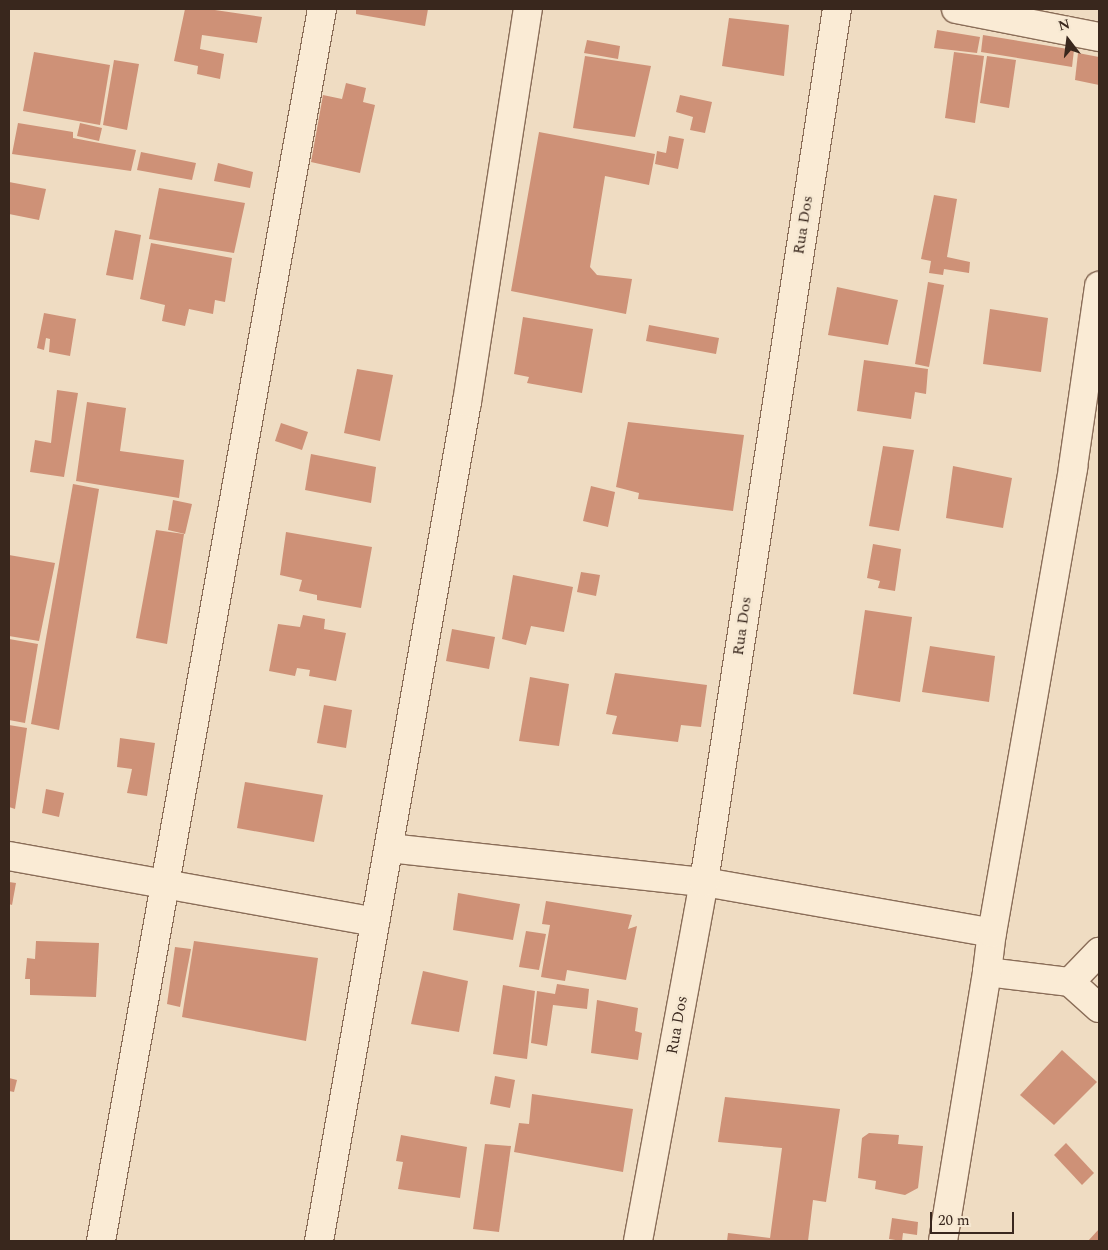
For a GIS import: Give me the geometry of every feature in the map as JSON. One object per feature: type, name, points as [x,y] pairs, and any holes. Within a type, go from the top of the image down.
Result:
[{"type":"street","points":[[101,1241],[322,9]]},
{"type":"street","points":[[319,1241],[466,402],[528,9]]},
{"type":"street","name":"Rua Dos","points":[[638,1241],[704,882],[837,9]]},
{"type":"street","points":[[956,9],[1099,37]]},
{"type":"street","points":[[943,1241],[992,933],[1073,467],[1099,286]]},
{"type":"street","points":[[389,848],[704,882],[992,933]]},
{"type":"street","points":[[9,856],[165,882],[375,922]]},
{"type":"street","points":[[1070,982],[1099,952]]},
{"type":"street","points":[[987,972],[1070,982],[1099,1008]]},
{"type":"building","points":[[185,9],[208,9],[262,17],[257,43],[202,35],[200,49],[224,54],[220,79],[197,74],[198,66],[174,61]]},
{"type":"building","points":[[356,9],[428,9],[425,26],[356,14]]},
{"type":"building","points":[[729,18],[789,25],[784,76],[722,66]]},
{"type":"building","points":[[937,30],[980,37],[977,53],[934,48]]},
{"type":"building","points":[[983,35],[1074,50],[1072,67],[981,52]]},
{"type":"building","points":[[587,40],[620,46],[618,59],[584,53]]},
{"type":"building","points":[[34,52],[110,65],[100,125],[23,111]]},
{"type":"building","points":[[954,52],[984,56],[975,123],[945,118]]},
{"type":"building","points":[[1078,53],[1099,57],[1099,85],[1075,80]]},
{"type":"building","points":[[585,56],[651,66],[635,137],[573,128]]},
{"type":"building","points":[[987,56],[1016,60],[1009,108],[980,103]]},
{"type":"building","points":[[114,60],[139,64],[127,130],[103,125]]},
{"type":"building","points":[[346,83],[366,88],[363,102],[375,105],[360,173],[311,162],[323,95],[342,99]]},
{"type":"building","points":[[680,95],[712,102],[705,133],[690,130],[693,117],[676,112]]},
{"type":"building","points":[[18,123],[73,132],[73,138],[136,150],[131,171],[12,154]]},
{"type":"building","points":[[80,123],[102,128],[99,141],[77,136]]},
{"type":"building","points":[[539,132],[655,154],[649,185],[605,176],[590,267],[597,275],[632,279],[626,314],[511,291]]},
{"type":"building","points":[[669,136],[684,139],[678,169],[655,164],[657,151],[666,153]]},
{"type":"building","points":[[141,152],[196,163],[192,180],[137,170]]},
{"type":"building","points":[[218,163],[253,172],[250,188],[214,181]]},
{"type":"building","points":[[9,182],[46,189],[39,220],[9,214]]},
{"type":"building","points":[[159,188],[245,203],[234,253],[149,239]]},
{"type":"building","points":[[934,195],[957,199],[947,257],[970,262],[969,273],[944,269],[943,275],[929,273],[931,261],[921,259]]},
{"type":"building","points":[[115,230],[141,235],[133,280],[106,275]]},
{"type":"building","points":[[151,243],[232,258],[225,302],[215,300],[213,314],[189,309],[185,326],[162,321],[165,305],[140,299]]},
{"type":"building","points":[[928,282],[944,285],[929,367],[915,364]]},
{"type":"building","points":[[837,287],[898,300],[888,345],[828,335]]},
{"type":"building","points":[[990,309],[1048,318],[1041,372],[983,364]]},
{"type":"building","points":[[44,313],[76,319],[70,356],[49,352],[50,339],[46,338],[44,350],[37,348]]},
{"type":"building","points":[[523,317],[593,329],[582,393],[527,383],[529,377],[514,374]]},
{"type":"building","points":[[649,325],[719,338],[716,354],[646,341]]},
{"type":"building","points":[[864,360],[928,369],[926,394],[915,392],[911,419],[857,411]]},
{"type":"building","points":[[357,369],[393,375],[380,441],[344,433]]},
{"type":"building","points":[[57,390],[78,393],[64,477],[30,472],[35,440],[51,443]]},
{"type":"building","points":[[87,402],[126,408],[120,451],[184,460],[179,498],[76,481]]},
{"type":"building","points":[[628,422],[744,435],[733,511],[638,499],[639,493],[616,487]]},
{"type":"building","points":[[281,423],[308,432],[302,450],[275,441]]},
{"type":"building","points":[[883,446],[914,450],[899,531],[869,526]]},
{"type":"building","points":[[311,454],[376,467],[371,503],[305,490]]},
{"type":"building","points":[[953,466],[1012,478],[1003,528],[946,518]]},
{"type":"building","points":[[73,484],[99,489],[59,730],[31,724]]},
{"type":"building","points":[[591,486],[615,492],[608,527],[583,521]]},
{"type":"building","points":[[173,500],[192,504],[185,534],[168,530]]},
{"type":"building","points":[[156,530],[184,534],[167,644],[136,638]]},
{"type":"building","points":[[286,532],[372,547],[361,608],[317,600],[317,595],[299,591],[302,580],[280,575]]},
{"type":"building","points":[[873,544],[901,549],[895,591],[878,588],[880,581],[867,578]]},
{"type":"building","points":[[9,555],[55,563],[39,641],[9,636]]},
{"type":"building","points":[[581,572],[600,575],[596,596],[577,592]]},
{"type":"building","points":[[513,575],[573,587],[564,632],[531,626],[526,645],[502,639]]},
{"type":"building","points":[[865,610],[912,617],[900,702],[853,694]]},
{"type":"building","points":[[303,615],[325,619],[324,629],[346,633],[336,681],[309,676],[310,670],[297,668],[295,676],[269,671],[278,624],[300,627]]},
{"type":"building","points":[[452,629],[495,637],[489,669],[446,661]]},
{"type":"building","points":[[9,639],[38,644],[25,723],[9,720]]},
{"type":"building","points":[[930,646],[995,656],[989,702],[922,692]]},
{"type":"building","points":[[615,673],[707,685],[701,727],[681,725],[678,742],[612,734],[617,716],[606,714]]},
{"type":"building","points":[[530,677],[569,684],[559,746],[519,741]]},
{"type":"building","points":[[324,705],[352,710],[346,748],[317,743]]},
{"type":"building","points":[[9,725],[27,728],[15,809],[9,807]]},
{"type":"building","points":[[120,738],[155,743],[147,796],[127,793],[132,769],[117,767]]},
{"type":"building","points":[[245,782],[323,795],[314,842],[237,828]]},
{"type":"building","points":[[46,789],[64,793],[59,817],[42,813]]},
{"type":"building","points":[[9,882],[16,883],[12,905],[9,904]]},
{"type":"building","points":[[458,893],[520,904],[513,940],[453,930]]},
{"type":"building","points":[[546,901],[632,915],[628,929],[637,926],[626,980],[567,970],[565,981],[541,977],[550,925],[542,924]]},
{"type":"building","points":[[526,931],[546,934],[539,970],[519,967]]},
{"type":"building","points":[[36,941],[99,943],[96,997],[30,995],[30,979],[25,979],[27,958],[35,959]]},
{"type":"building","points":[[194,941],[318,958],[306,1041],[182,1017]]},
{"type":"building","points":[[175,947],[191,949],[180,1007],[167,1004]]},
{"type":"building","points":[[423,971],[468,981],[459,1032],[411,1024]]},
{"type":"building","points":[[557,984],[589,989],[587,1009],[553,1005],[547,1046],[531,1043],[537,991],[555,994]]},
{"type":"building","points":[[503,985],[535,991],[527,1059],[493,1054]]},
{"type":"building","points":[[597,1000],[638,1008],[635,1031],[642,1033],[638,1060],[591,1053]]},
{"type":"building","points":[[1062,1050],[1097,1082],[1054,1125],[1020,1095]]},
{"type":"building","points":[[495,1076],[515,1080],[510,1108],[490,1104]]},
{"type":"building","points":[[9,1078],[17,1080],[14,1092],[9,1091]]},
{"type":"building","points":[[532,1094],[633,1109],[623,1172],[514,1152],[519,1123],[529,1124]]},
{"type":"building","points":[[725,1097],[840,1109],[826,1202],[813,1200],[808,1241],[727,1241],[728,1233],[770,1238],[782,1148],[718,1142]]},
{"type":"building","points":[[869,1133],[899,1135],[898,1144],[923,1146],[918,1188],[905,1195],[875,1189],[876,1181],[858,1178],[862,1138]]},
{"type":"building","points":[[401,1135],[467,1147],[460,1198],[398,1189],[403,1162],[396,1161]]},
{"type":"building","points":[[1066,1143],[1094,1173],[1082,1185],[1054,1155]]},
{"type":"building","points":[[485,1144],[511,1146],[499,1232],[473,1229]]},
{"type":"building","points":[[892,1218],[918,1222],[917,1235],[903,1233],[902,1241],[889,1239]]},
{"type":"building","points":[[1099,1229],[1099,1241],[1088,1241]]}]
